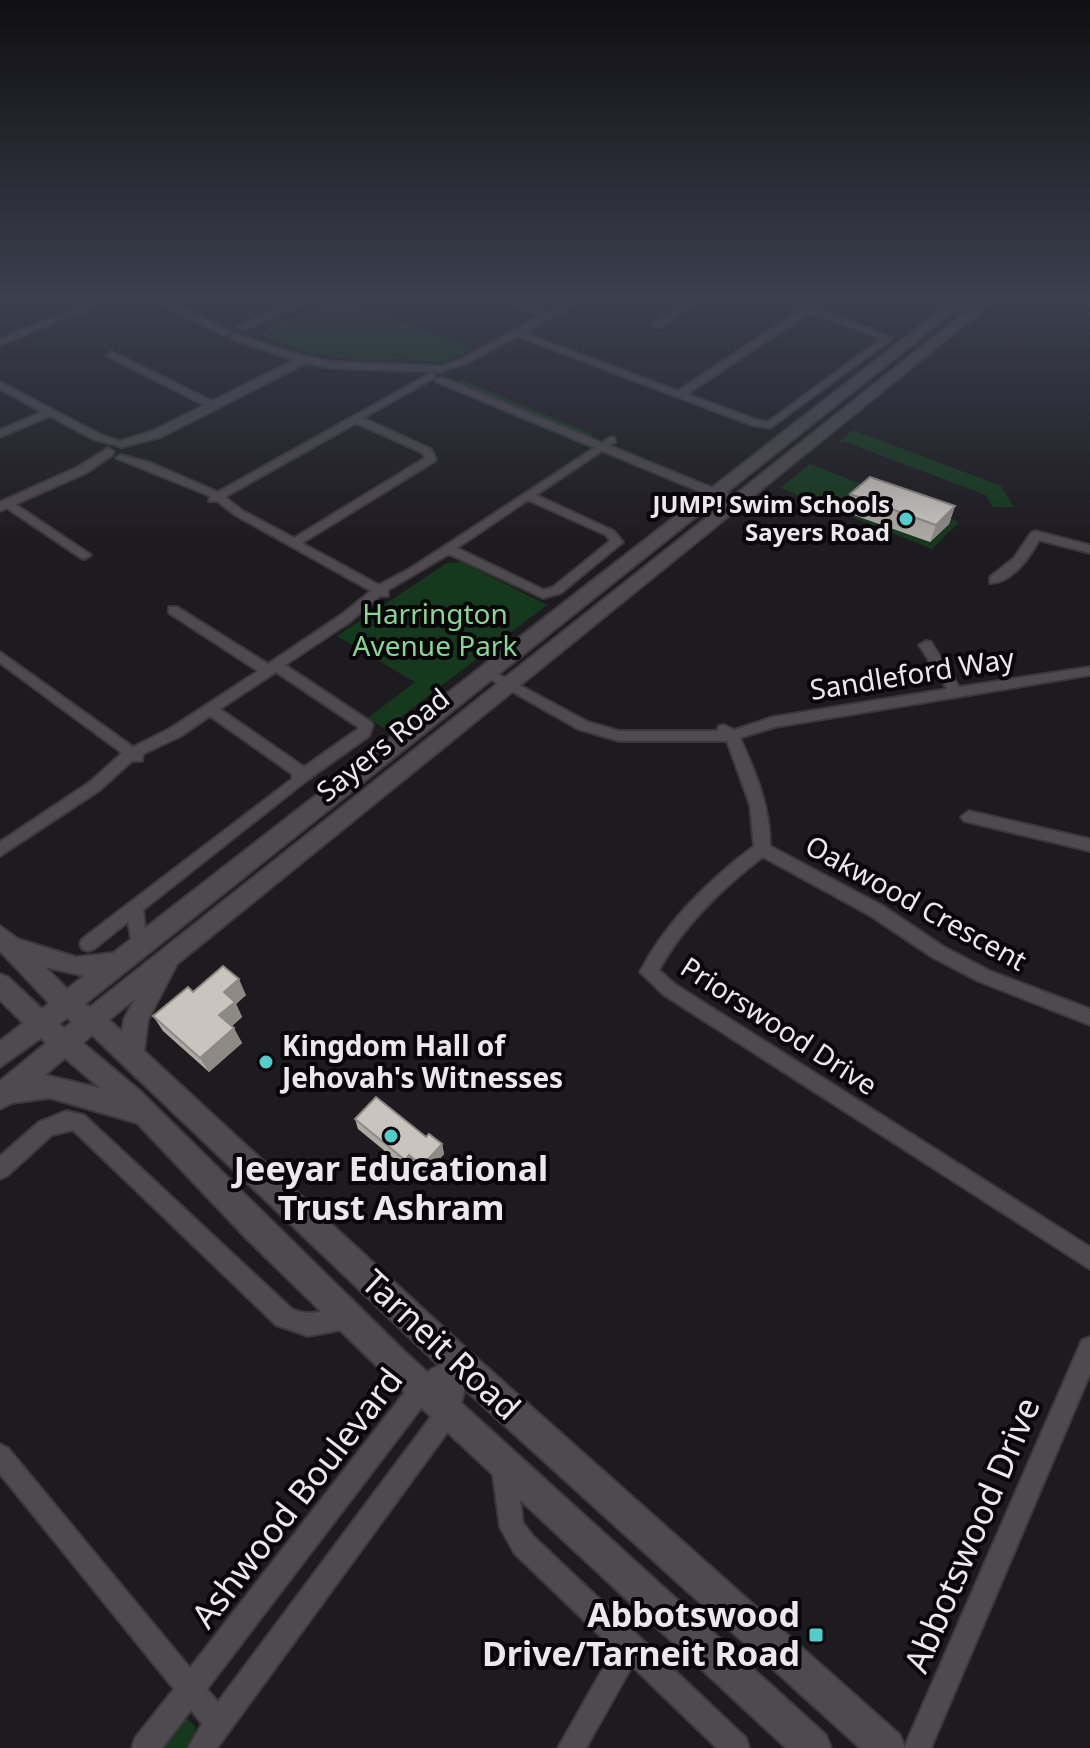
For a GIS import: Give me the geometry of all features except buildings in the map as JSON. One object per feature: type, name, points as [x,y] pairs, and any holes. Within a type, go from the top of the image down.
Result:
[{"type":"main road","name":"Sayers Road","points":[[0,1056],[865,377]]},
{"type":"main road","name":"Sayers Road","points":[[2,1095],[67,1043],[90,1020],[896,377]]},
{"type":"main road","points":[[5,942],[76,967],[117,962]]},
{"type":"main road","name":"Tarneit Road","points":[[5,942],[65,1004],[90,1020],[131,1055],[460,1364],[887,1748]]},
{"type":"main road","points":[[131,1055],[136,1019],[172,955]]},
{"type":"main road","name":"Tarneit Road","points":[[4,1000],[67,1043],[147,1114],[249,1222],[350,1319],[813,1748]]},
{"type":"main road","points":[[2,1095],[40,1085],[50,1086],[147,1114]]},
{"type":"street","points":[[155,377],[214,406]]},
{"type":"street","points":[[4,505],[122,451],[271,377]]},
{"type":"street","points":[[0,385],[187,484],[196,494],[215,497],[437,377]]},
{"type":"street","points":[[444,377],[743,499]]},
{"type":"street","points":[[633,377],[755,423],[770,425],[836,377]]},
{"type":"street","points":[[680,394],[706,377]]},
{"type":"street","points":[[0,434],[50,412]]},
{"type":"street","points":[[294,543],[431,459],[427,451],[358,420]]},
{"type":"street","points":[[0,850],[95,786],[123,772],[135,755],[158,749],[209,709],[346,618],[368,608],[381,591],[405,582],[415,571],[607,443]]},
{"type":"street","points":[[449,549],[543,594],[557,590],[617,542],[610,533],[528,496]]},
{"type":"street","points":[[215,497],[221,507],[239,513],[381,591]]},
{"type":"street","points":[[4,505],[85,555]]},
{"type":"street","points":[[994,580],[1006,574],[1027,552],[1035,535],[1090,549]]},
{"type":"street","points":[[88,944],[291,790],[301,777],[364,732],[366,725],[173,610]]},
{"type":"street","points":[[926,645],[956,693]]},
{"type":"street","points":[[0,656],[135,755]]},
{"type":"street","name":"Sandleford Way","points":[[488,674],[573,721],[607,734],[644,739],[727,734],[773,722],[1090,674]]},
{"type":"street","points":[[209,709],[295,768],[301,777]]},
{"type":"street","points":[[727,734],[764,824],[762,849]]},
{"type":"street","points":[[969,817],[1090,845]]},
{"type":"street","name":"Oakwood Crescent","points":[[762,849],[877,911],[938,952],[984,976],[1090,1017]]},
{"type":"street","name":"Priorswood Drive","points":[[762,849],[735,870],[664,948],[649,972],[653,978],[1090,1259]]},
{"type":"street","points":[[135,908],[139,945]]},
{"type":"street","points":[[0,1169],[53,1125],[67,1120],[82,1124],[284,1317],[301,1325],[313,1326],[350,1319]]},
{"type":"street","name":"Abbotswood Drive","points":[[917,1748],[1090,1348]]},
{"type":"street","points":[[201,1748],[449,1411],[460,1364]]},
{"type":"street","name":"Ashwood Boulevard","points":[[145,1748],[423,1387],[460,1364]]},
{"type":"street","points":[[0,1456],[219,1724]]},
{"type":"street","points":[[503,1462],[514,1534],[736,1748]]},
{"type":"street","points":[[571,1748],[629,1647]]},
{"type":"green space","points":[[462,380],[593,434],[588,438],[456,383]]},
{"type":"green space","points":[[853,430],[1001,486],[1014,507],[993,507],[986,495],[845,442],[837,443]]},
{"type":"green space","points":[[810,464],[959,522],[932,549],[780,488]]},
{"type":"green space","name":"Harrington Avenue Park","points":[[462,562],[547,605],[385,729],[368,718],[415,682],[337,636],[447,563]]},
{"type":"green space","points":[[187,1719],[195,1726],[195,1734],[188,1748],[157,1748],[181,1720]]},
{"type":"place","name":"JUMP! Swim Schools Sayers Road","points":[[906,519]]},
{"type":"place","name":"Kingdom Hall of Jehovah's Witnesses","points":[[266,1062]]},
{"type":"place","name":"Jeeyar Educational Trust Ashram","points":[[391,1136]]},
{"type":"place","name":"Abbotswood Drive/Tarneit Road","points":[[816,1635]]}]
